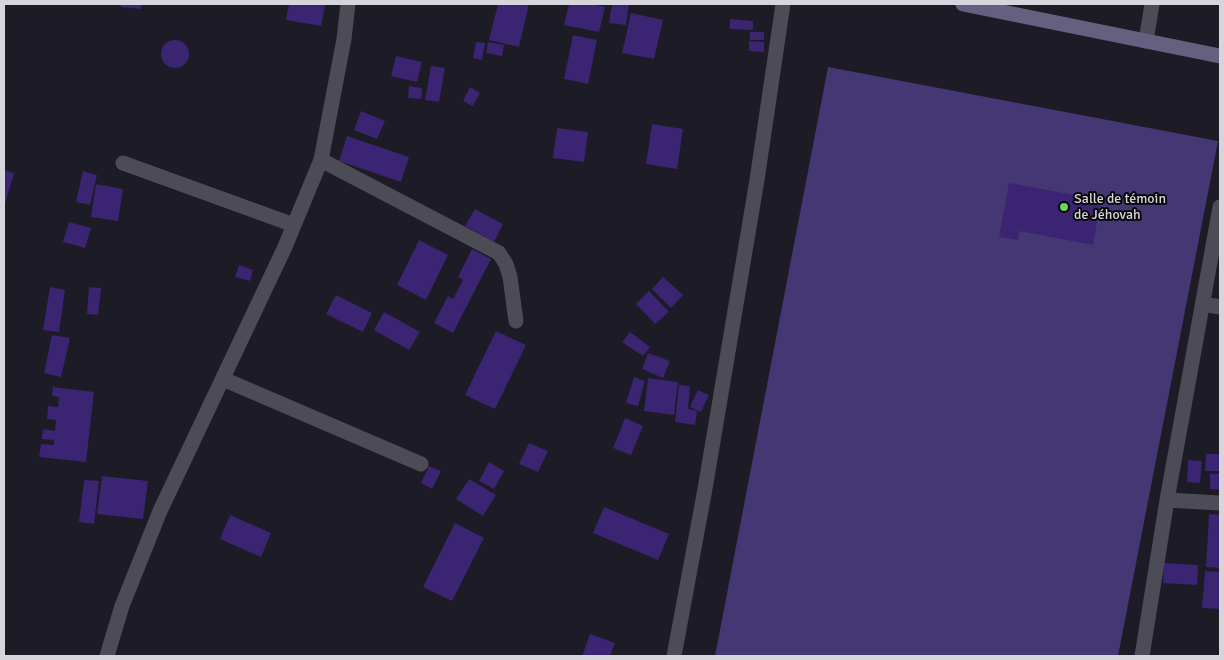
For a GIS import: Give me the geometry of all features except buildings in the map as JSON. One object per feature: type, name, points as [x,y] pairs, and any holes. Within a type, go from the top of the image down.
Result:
[{"type":"street","points":[[106,656],[122,606],[160,511],[294,225],[321,160],[344,38],[348,4]]},
{"type":"street","points":[[674,656],[705,489],[757,180],[783,4]]},
{"type":"street","points":[[963,4],[1220,56]]},
{"type":"street","points":[[1146,41],[1152,4]]},
{"type":"street","points":[[321,160],[499,253],[506,264],[510,276],[516,321]]},
{"type":"street","points":[[123,163],[294,225]]},
{"type":"street","points":[[1142,656],[1167,500],[1220,207]]},
{"type":"street","points":[[1203,304],[1220,307]]},
{"type":"street","points":[[222,378],[421,464]]},
{"type":"street","points":[[1167,500],[1220,503]]},
{"type":"shaded area","points":[[828,67],[1218,141],[1118,656],[715,656]]},
{"type":"place","name":"Salle de témoin de Jéhovah","points":[[1064,207]]}]
